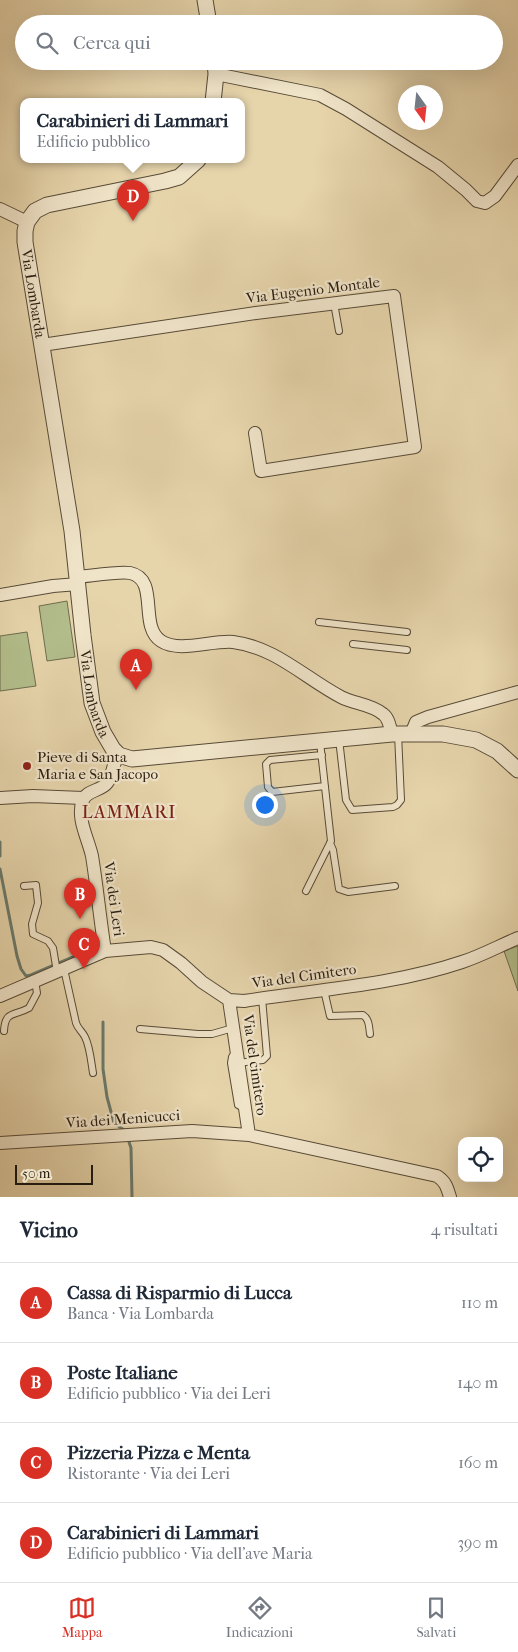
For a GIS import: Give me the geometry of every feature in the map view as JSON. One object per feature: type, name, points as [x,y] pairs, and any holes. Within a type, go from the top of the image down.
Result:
[{"type":"street","points":[[205,0],[208,15]]},
{"type":"street","points":[[213,98],[216,70]]},
{"type":"street","points":[[224,70],[320,95],[346,109],[438,167],[466,190],[477,202],[485,203],[495,196],[518,165]]},
{"type":"street","points":[[0,209],[27,222],[35,211],[47,205],[165,181],[179,176],[194,163]]},
{"type":"street","name":"Via Lombarda","points":[[27,222],[25,242],[66,491],[92,703],[115,758],[172,760],[321,748],[339,739],[401,734],[443,734],[476,740],[496,751],[518,770]]},
{"type":"street","name":"Via Eugenio Montale","points":[[42,345],[256,313],[394,296],[415,447],[261,471],[255,433]]},
{"type":"street","points":[[0,595],[130,573],[140,577],[146,584],[150,621],[155,635],[162,642],[179,646],[232,642],[267,651],[343,698],[373,708],[384,714],[401,734],[416,722],[428,717],[518,692]]},
{"type":"street","points":[[0,798],[33,796],[83,798],[88,793],[96,791],[107,784],[113,772],[115,758]]},
{"type":"street","name":"Via dei Leri","points":[[0,996],[105,951],[91,854],[80,813],[83,798]]},
{"type":"street","name":"Via del Cimitero","points":[[105,951],[151,947],[163,950],[202,982],[229,1000],[244,1001],[376,982],[422,973],[462,962],[518,938]]},
{"type":"street","name":"Via del cimitero","points":[[229,1000],[249,1135]]},
{"type":"street","name":"Via dei Menicucci","points":[[0,1143],[192,1131],[249,1135]]},
{"type":"street","name":"Via del Cimitero","points":[[249,1135],[437,1176],[448,1187],[450,1197]]},
{"type":"lane","points":[[334,303],[339,331]]},
{"type":"lane","points":[[319,622],[408,632]]},
{"type":"lane","points":[[353,644],[407,650]]},
{"type":"lane","points":[[339,739],[348,807],[352,810],[393,807],[401,800],[401,734]]},
{"type":"lane","points":[[306,891],[331,841],[321,748],[270,760],[266,764],[268,787],[272,792],[325,786]]},
{"type":"lane","points":[[330,843],[333,850],[339,890],[348,892],[395,886]]},
{"type":"lane","points":[[24,886],[36,885],[38,899],[32,924],[33,934],[48,941],[53,948],[76,1023],[86,1040],[93,1073]]},
{"type":"lane","points":[[4,1031],[6,1019],[11,1014],[29,1008],[37,993],[35,981]]},
{"type":"lane","points":[[323,989],[330,1016],[363,1014],[369,1024],[370,1034]]},
{"type":"lane","points":[[238,1057],[263,1060],[267,1056],[262,998]]},
{"type":"lane","points":[[140,1029],[212,1034],[233,1028]]},
{"type":"green space","points":[[67,601],[75,657],[47,661],[39,606]]},
{"type":"green space","points":[[27,632],[36,686],[0,691],[0,636]]},
{"type":"green space","points":[[518,946],[518,991],[504,951]]},
{"type":"waterway","points":[[0,842],[0,856]]},
{"type":"waterway","points":[[0,869],[17,956],[21,969],[26,976],[80,954]]},
{"type":"waterway","points":[[103,1022],[103,1069],[107,1097],[114,1123],[124,1130]]},
{"type":"waterway","points":[[128,1139],[131,1148],[132,1197]]},
{"type":"place","name":"Carabinieri di Lammari","points":[[133,221]]},
{"type":"place","name":"Cassa di Risparmio di Lucca","points":[[136,690]]},
{"type":"place","name":"Pieve di Santa Maria e San Jacopo","points":[[27,766]]},
{"type":"place","name":"Poste Italiane","points":[[80,919]]},
{"type":"place","name":"Pizzeria Pizza e Menta","points":[[84,969]]},
{"type":"district","name":"LAMMARI","points":[[129,812]]}]
